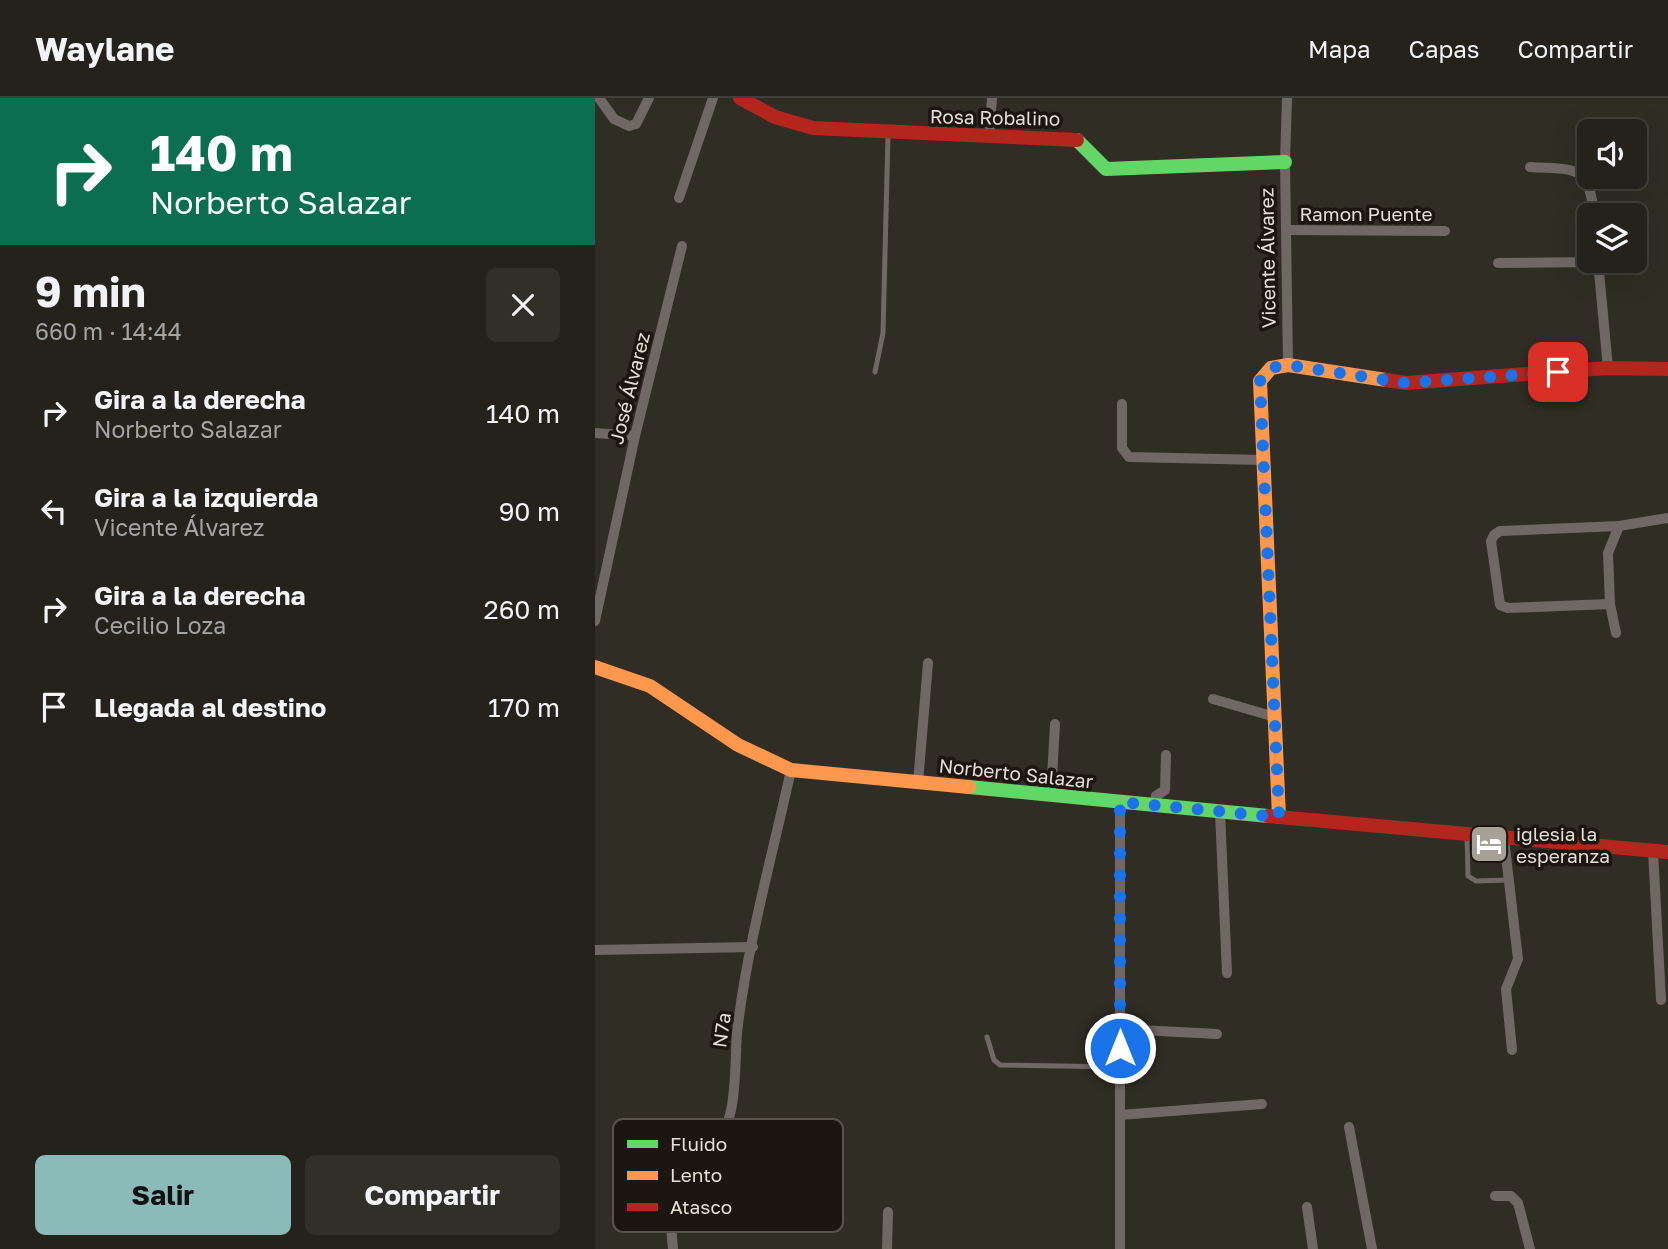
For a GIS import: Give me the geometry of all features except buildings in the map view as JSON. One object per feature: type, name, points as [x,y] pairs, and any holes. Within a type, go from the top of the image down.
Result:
[{"type":"street","points":[[599,98],[614,119],[629,127],[636,124],[649,98]]},
{"type":"street","points":[[678,198],[713,98]]},
{"type":"street","name":"Rosa Robalino","points":[[740,98],[758,111],[786,122],[813,128],[989,137],[1075,138],[1083,143],[1106,169],[1285,162]]},
{"type":"street","points":[[989,137],[992,98]]},
{"type":"street","name":"Vicente Álvarez","points":[[1287,98],[1285,162],[1288,365]]},
{"type":"street","points":[[1530,167],[1575,170],[1584,177],[1592,203]]},
{"type":"street","name":"Ramon Puente","points":[[1287,230],[1445,231]]},
{"type":"street","name":"José Álvarez","points":[[595,621],[635,436],[682,246]]},
{"type":"street","points":[[1498,263],[1577,261]]},
{"type":"street","points":[[1600,273],[1608,368]]},
{"type":"street","points":[[1279,817],[1260,381],[1269,368],[1288,365],[1406,383],[1608,368],[1668,369]]},
{"type":"street","points":[[1122,404],[1122,448],[1129,457],[1264,460]]},
{"type":"street","points":[[595,433],[635,436]]},
{"type":"street","points":[[1610,604],[1508,608],[1500,605],[1491,541],[1494,535],[1500,531],[1619,526],[1668,518]]},
{"type":"street","points":[[1616,633],[1610,604],[1608,553],[1619,526]]},
{"type":"street","points":[[918,783],[928,663]]},
{"type":"street","name":"Norberto Salazar","points":[[595,667],[650,686],[738,744],[791,770],[1467,836],[1661,852]]},
{"type":"street","points":[[1213,699],[1275,717]]},
{"type":"street","points":[[1051,795],[1055,724]]},
{"type":"street","points":[[1154,806],[1156,796],[1165,790],[1166,755]]},
{"type":"street","name":"N7a","points":[[728,1119],[737,1032],[791,770]]},
{"type":"street","points":[[1120,802],[1120,1249]]},
{"type":"street","points":[[1220,812],[1227,973]]},
{"type":"street","points":[[1504,839],[1518,959],[1506,989],[1512,1050]]},
{"type":"street","points":[[1661,852],[1661,1000]]},
{"type":"street","points":[[595,950],[753,947]]},
{"type":"street","points":[[1120,1029],[1217,1034]]},
{"type":"street","points":[[1120,1115],[1262,1104]]},
{"type":"street","points":[[1349,1127],[1372,1249]]},
{"type":"street","points":[[1495,1196],[1511,1196],[1518,1203],[1530,1249]]},
{"type":"street","points":[[1307,1207],[1313,1249]]},
{"type":"street","points":[[887,1249],[888,1212]]},
{"type":"lane","points":[[875,372],[883,333],[888,133]]},
{"type":"lane","points":[[1467,836],[1468,876],[1476,881],[1507,880]]},
{"type":"lane","points":[[987,1037],[994,1060],[1000,1065],[1120,1067]]},
{"type":"traffic: fast","points":[[1077,140],[1106,169],[1285,162]]},
{"type":"traffic: fast","points":[[969,787],[1268,816]]},
{"type":"traffic: slow","points":[[1279,817],[1260,381],[1271,368],[1288,365],[1386,380]]},
{"type":"traffic: slow","points":[[595,667],[650,686],[738,745],[791,770],[969,787]]},
{"type":"traffic: jam","points":[[740,98],[775,117],[813,128],[1077,140]]},
{"type":"traffic: jam","points":[[1386,380],[1406,383],[1608,368],[1668,369]]},
{"type":"traffic: jam","points":[[1268,816],[1668,852]]},
{"type":"place","name":"iglesia la esperanza","points":[[1489,844]]},
{"type":"route","points":[[1120,1048],[1120,802],[1279,817],[1260,381],[1264,373],[1269,368],[1288,365],[1406,383],[1558,372]]}]
